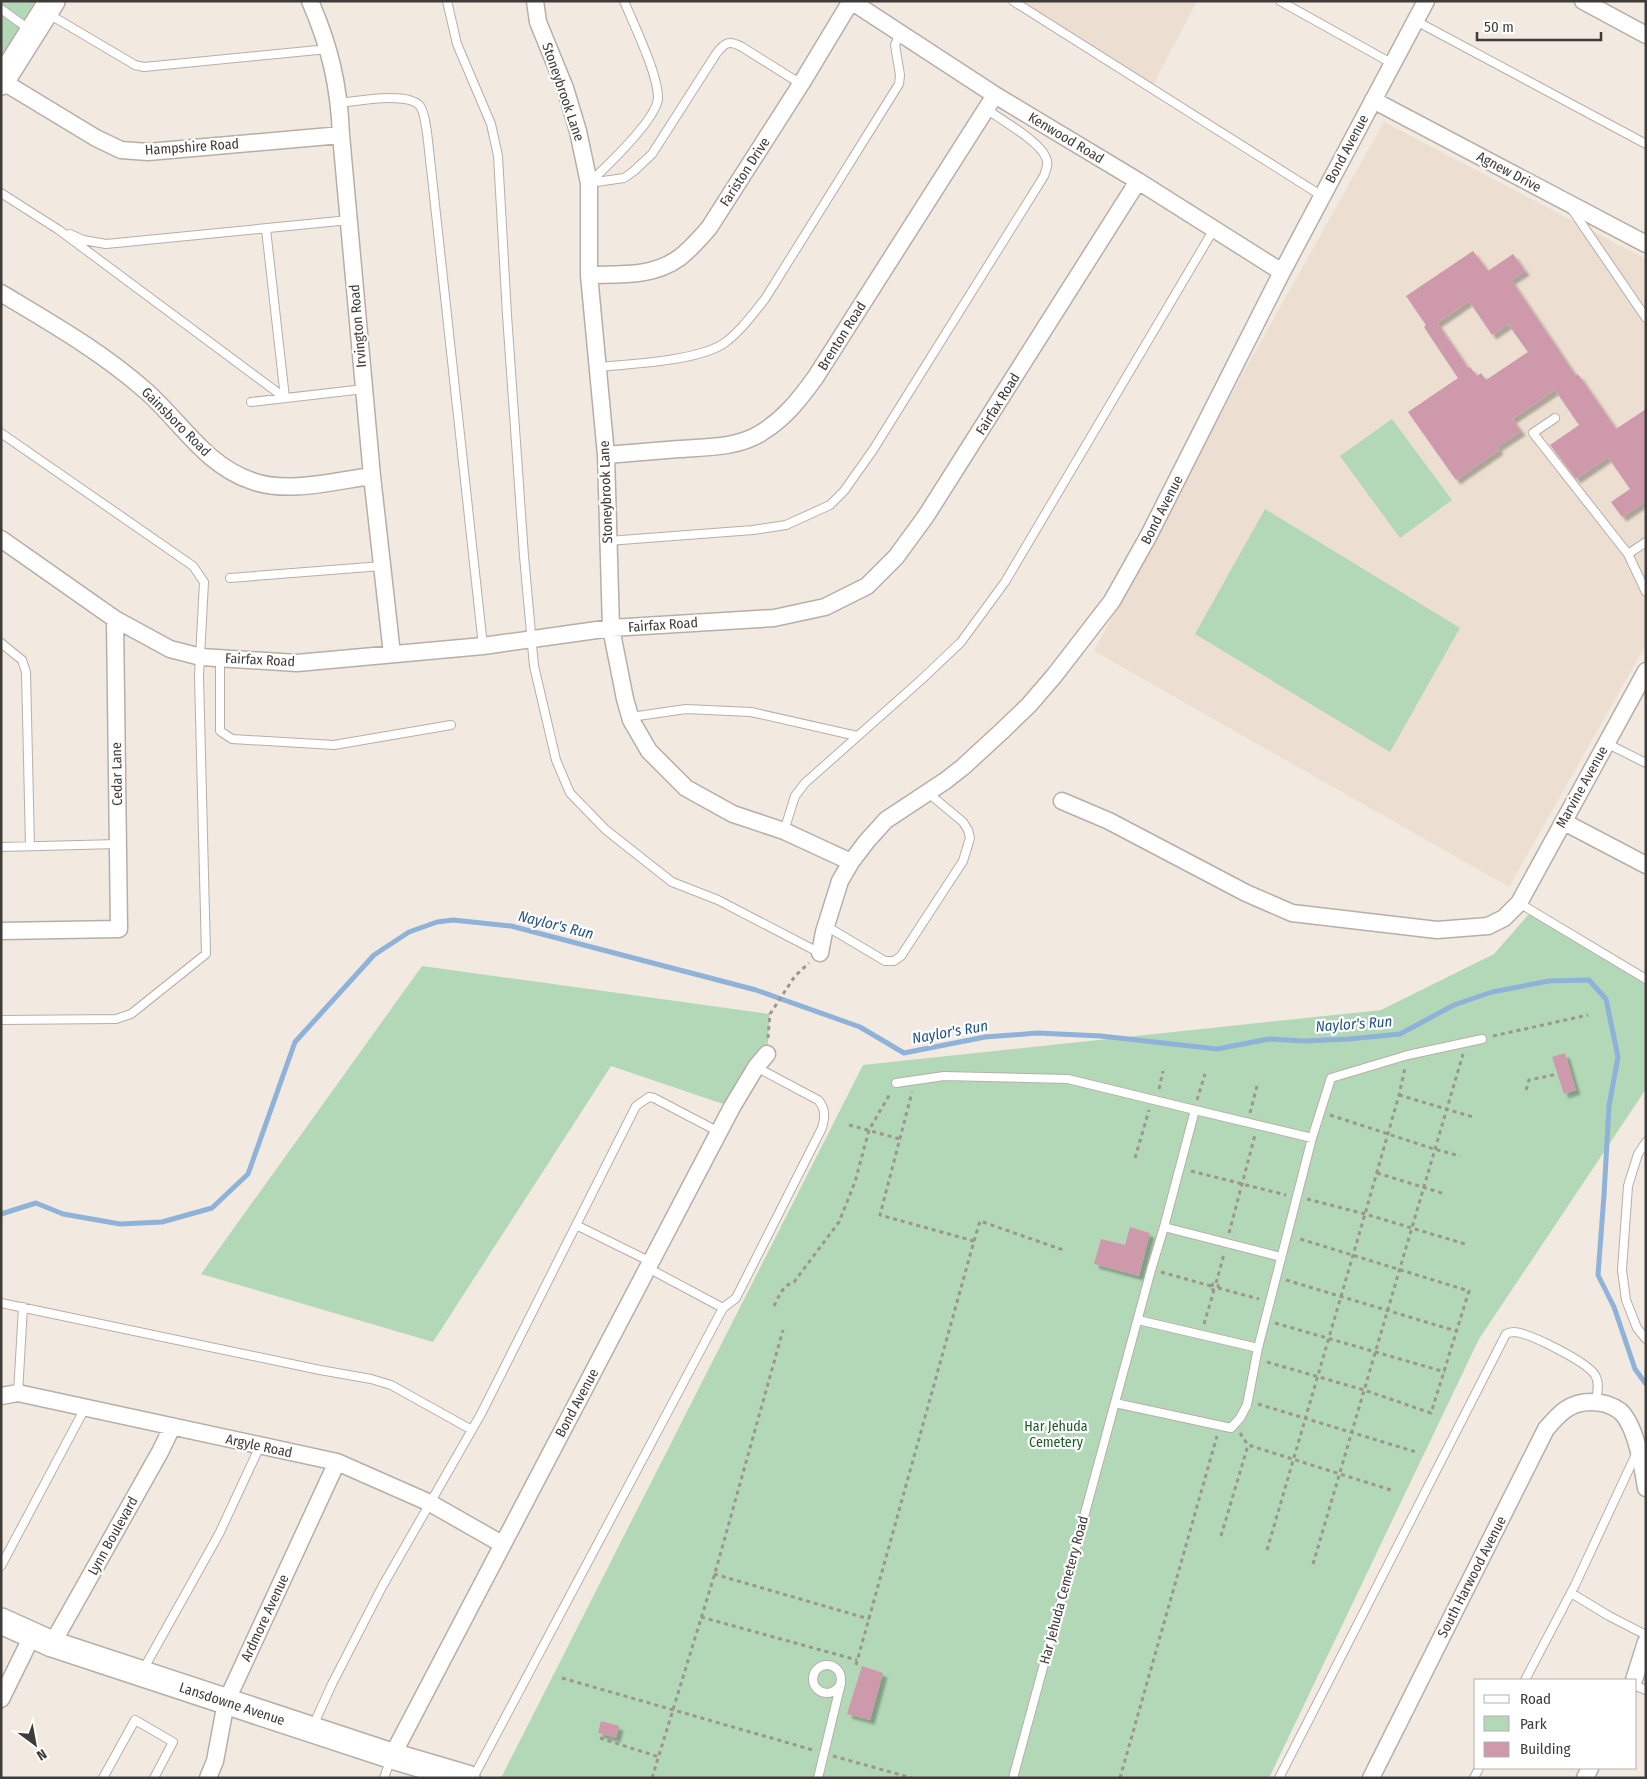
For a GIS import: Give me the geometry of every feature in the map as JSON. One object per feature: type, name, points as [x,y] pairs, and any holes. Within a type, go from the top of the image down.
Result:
[{"type":"main road","points":[[2,82],[44,15]]},
{"type":"main road","name":"Lansdowne Avenue","points":[[1,1621],[42,1640],[311,1730],[388,1767],[467,1778]]},
{"type":"street","name":"Irvington Road","points":[[310,1],[329,49],[339,103],[372,476],[392,654]]},
{"type":"street","name":"Stoneybrook Lane","points":[[535,1],[538,22],[565,88],[578,131],[589,182],[590,275],[606,455],[611,628],[630,717],[650,751],[686,788],[733,814],[784,832],[851,862]]},
{"type":"street","name":"Kenwood Road","points":[[851,1],[995,95],[1282,272]]},
{"type":"street","name":"Fariston Drive","points":[[590,275],[644,273],[662,268],[679,258],[709,228],[802,84],[851,1]]},
{"type":"street","name":"Bond Avenue","points":[[820,953],[840,880],[851,862],[886,820],[963,767],[1029,705],[1112,601],[1154,526],[1282,272],[1426,1]]},
{"type":"street","points":[[1583,1],[1646,35]]},
{"type":"street","name":"Hampshire Road","points":[[2,82],[96,138],[121,150],[148,152],[341,135]]},
{"type":"street","name":"Brenton Road","points":[[606,455],[738,443],[760,434],[782,418],[796,404],[815,378],[995,95]]},
{"type":"street","name":"Agnew Drive","points":[[1373,100],[1646,244]]},
{"type":"street","name":"Fairfax Road","points":[[1,539],[114,619],[170,649],[201,657],[297,663],[483,646],[611,628],[774,618],[825,607],[867,586],[896,557],[926,516],[1138,182]]},
{"type":"street","name":"Gainsboro Road","points":[[1,293],[103,355],[147,392],[193,442],[222,467],[252,482],[286,488],[372,476]]},
{"type":"street","name":"Cedar Lane","points":[[1,931],[119,929],[114,619]]},
{"type":"street","name":"Marvine Avenue","points":[[1062,801],[1109,821],[1246,894],[1292,913],[1437,930],[1488,926],[1504,918],[1519,903],[1646,672]]},
{"type":"street","points":[[1564,822],[1646,865]]},
{"type":"street","name":"Bond Avenue","points":[[388,1767],[502,1544],[719,1132],[756,1066],[767,1054]]},
{"type":"street","name":"Argyle Road","points":[[1,1396],[18,1393],[337,1462],[430,1503],[502,1544]]},
{"type":"street","points":[[1596,1402],[1601,1402],[1620,1412],[1632,1429],[1646,1488]]},
{"type":"street","name":"South Harwood Avenue","points":[[1371,1778],[1546,1429],[1563,1410],[1573,1405],[1596,1402]]},
{"type":"street","name":"Lynn Boulevard","points":[[1,1699],[42,1640],[160,1452],[172,1427]]},
{"type":"street","name":"Ardmore Avenue","points":[[208,1778],[215,1761],[226,1702],[337,1462]]},
{"type":"street","points":[[1634,1679],[1646,1642]]},
{"type":"lane","points":[[447,1],[457,44],[490,124],[498,156],[508,334],[534,666],[556,760],[570,793],[606,830],[672,882],[718,900],[820,953]]},
{"type":"lane","points":[[589,182],[603,170],[650,118],[658,100],[656,81],[624,1]]},
{"type":"lane","points":[[1013,1],[1322,196]]},
{"type":"lane","points":[[1280,1],[1393,64]]},
{"type":"lane","points":[[1,9],[44,15],[135,65],[144,67],[329,49]]},
{"type":"lane","points":[[1416,21],[1646,144]]},
{"type":"lane","points":[[598,367],[658,361],[703,352],[722,344],[742,328],[765,299],[899,84],[900,75],[895,45],[900,33]]},
{"type":"lane","points":[[589,182],[624,178],[652,154],[716,54],[727,43],[734,43],[742,47],[802,84]]},
{"type":"lane","points":[[339,103],[401,98],[412,100],[420,106],[424,117],[483,646]]},
{"type":"lane","points":[[608,541],[753,530],[786,525],[830,505],[844,491],[873,450],[1044,176],[1047,159],[1038,146],[986,109]]},
{"type":"lane","points":[[1,193],[59,230],[286,398]]},
{"type":"lane","points":[[1566,202],[1646,318]]},
{"type":"lane","points":[[59,230],[83,240],[106,244],[348,220]]},
{"type":"lane","points":[[266,228],[286,398]]},
{"type":"lane","points":[[784,832],[795,796],[805,783],[961,642],[1005,582],[1214,229]]},
{"type":"lane","points":[[105,264],[101,255],[102,249],[106,244]]},
{"type":"lane","points":[[251,402],[364,389]]},
{"type":"lane","points":[[1555,418],[1533,433],[1628,554],[1646,592]]},
{"type":"lane","points":[[1,433],[193,566],[204,582],[199,676],[206,954],[131,1014],[116,1019],[1,1020]]},
{"type":"lane","points":[[1628,554],[1646,542]]},
{"type":"lane","points":[[230,578],[382,566]]},
{"type":"lane","points":[[1,643],[22,660],[26,672],[30,846]]},
{"type":"lane","points":[[220,658],[220,731],[232,739],[334,745],[451,725]]},
{"type":"lane","points":[[630,717],[686,709],[751,712],[857,736]]},
{"type":"lane","points":[[1606,743],[1646,763]]},
{"type":"lane","points":[[826,926],[885,961],[894,961],[901,956],[962,861],[970,838],[963,822],[927,792]]},
{"type":"lane","points":[[1,847],[118,844]]},
{"type":"lane","points":[[1519,903],[1646,979]]},
{"type":"lane","points":[[1115,1403],[1231,1428],[1240,1418],[1248,1401],[1258,1348],[1281,1257],[1312,1138],[1332,1078],[1408,1055],[1482,1038]]},
{"type":"lane","points":[[474,1778],[722,1308],[736,1298],[822,1128],[825,1116],[824,1109],[818,1100],[756,1066]]},
{"type":"lane","points":[[896,1083],[944,1076],[1068,1079],[1312,1138]]},
{"type":"lane","points":[[311,1730],[332,1684],[382,1586],[472,1430],[636,1106],[648,1097],[654,1098],[719,1132]]},
{"type":"lane","name":"Har Jehuda Cemetery Road","points":[[1013,1778],[1195,1110]]},
{"type":"lane","points":[[1646,1142],[1638,1154],[1628,1186],[1622,1270],[1626,1300],[1637,1328],[1646,1339]]},
{"type":"lane","points":[[576,1225],[722,1308]]},
{"type":"lane","points":[[1164,1227],[1281,1257]]},
{"type":"lane","points":[[1,1303],[320,1370],[371,1378],[391,1385],[472,1430]]},
{"type":"lane","points":[[18,1393],[23,1307]]},
{"type":"lane","points":[[1138,1320],[1258,1348]]},
{"type":"lane","points":[[1280,1778],[1506,1334],[1512,1331],[1540,1340],[1590,1369],[1596,1377],[1598,1386],[1596,1402]]},
{"type":"lane","points":[[1,1566],[85,1408]]},
{"type":"lane","points":[[140,1674],[219,1534],[260,1446]]},
{"type":"lane","points":[[1526,1679],[1571,1593],[1638,1450]]},
{"type":"lane","points":[[1571,1593],[1609,1616],[1646,1635]]},
{"type":"lane","points":[[818,1778],[841,1683]]},
{"type":"lane","points":[[103,1778],[135,1720],[172,1742],[154,1778]]},
{"type":"path","points":[[767,1054],[770,1014],[795,976]]},
{"type":"path","points":[[1482,1038],[1588,1015]]},
{"type":"path","points":[[1314,1564],[1434,1149],[1467,1042]]},
{"type":"path","points":[[1267,1550],[1377,1173],[1408,1055]]},
{"type":"path","points":[[1135,1158],[1163,1071]]},
{"type":"path","points":[[1195,1110],[1205,1074]]},
{"type":"path","points":[[1526,1090],[1529,1080],[1558,1074]]},
{"type":"path","points":[[916,1080],[880,1215],[974,1241]]},
{"type":"path","points":[[1248,1123],[1258,1082]]},
{"type":"path","points":[[774,1306],[782,1291],[788,1284],[794,1282],[839,1222],[856,1182],[869,1130],[896,1083]]},
{"type":"path","points":[[1399,1095],[1473,1117]]},
{"type":"path","points":[[1320,1112],[1460,1156]]},
{"type":"path","points":[[849,1125],[900,1139]]},
{"type":"path","points":[[1201,1334],[1258,1125]]},
{"type":"path","points":[[1179,1168],[1365,1214],[1465,1244]]},
{"type":"path","points":[[1377,1173],[1445,1194]]},
{"type":"path","points":[[856,1665],[980,1221],[1066,1251]]},
{"type":"path","points":[[1256,1359],[1364,1390],[1431,1413],[1470,1290],[1287,1235]]},
{"type":"path","points":[[1151,1270],[1212,1288],[1270,1302]]},
{"type":"path","points":[[1276,1277],[1456,1331]]},
{"type":"path","points":[[1216,1283],[1218,1288]]},
{"type":"path","points":[[1265,1320],[1445,1372]]},
{"type":"path","points":[[652,1778],[714,1574],[783,1330]]},
{"type":"path","points":[[1248,1401],[1416,1452]]},
{"type":"path","points":[[1234,1424],[1248,1445],[1394,1491]]},
{"type":"path","points":[[1120,1778],[1220,1426]]},
{"type":"path","points":[[1221,1536],[1248,1445]]},
{"type":"path","points":[[714,1574],[869,1619]]},
{"type":"path","points":[[701,1617],[857,1660]]},
{"type":"path","points":[[562,1678],[912,1778]]},
{"type":"path","points":[[600,1738],[659,1757]]},
{"type":"shaded area","points":[[1020,1],[1197,1],[1153,85]]},
{"type":"shaded area","points":[[1384,122],[1646,259],[1646,644],[1509,887],[1094,651],[1241,377]]},
{"type":"green space","points":[[1,1],[53,1],[1,82]]},
{"type":"green space","points":[[1392,419],[1452,500],[1400,538],[1340,456]]},
{"type":"green space","points":[[1265,509],[1460,628],[1390,752],[1195,634]]},
{"type":"green space","name":"Har Jehuda Cemetery","points":[[1530,913],[1646,980],[1646,1089],[1479,1339],[1269,1778],[501,1778],[863,1065],[1381,1010],[1494,954]]},
{"type":"green space","points":[[422,966],[770,1014],[767,1054],[732,1107],[611,1066],[433,1342],[201,1274]]},
{"type":"building","points":[[1473,251],[1488,271],[1513,254],[1525,271],[1511,280],[1576,376],[1578,374],[1616,429],[1646,409],[1646,501],[1622,517],[1611,502],[1630,489],[1608,457],[1576,479],[1550,445],[1579,425],[1555,390],[1512,419],[1521,431],[1497,447],[1499,450],[1456,480],[1408,412],[1458,378],[1406,296]],"holes":[[[1469,301],[1492,335],[1508,324],[1528,352],[1486,380],[1481,373],[1477,376],[1470,367],[1468,368],[1437,323]]]},
{"type":"building","points":[[1565,1053],[1576,1090],[1564,1094],[1552,1057]]},
{"type":"building","points":[[1130,1227],[1150,1233],[1139,1276],[1094,1264],[1101,1239],[1125,1245]]},
{"type":"building","points":[[862,1666],[883,1673],[870,1720],[847,1714]]},
{"type":"building","points":[[601,1721],[619,1726],[616,1738],[598,1733]]},
{"type":"waterway","name":"Naylor's Run","points":[[1,1214],[36,1203],[63,1214],[120,1224],[162,1222],[212,1208],[248,1174],[295,1042],[374,955],[409,932],[437,922],[453,920],[511,926],[756,990],[860,1027],[904,1053],[985,1037],[1038,1033],[1101,1036],[1217,1049],[1269,1039],[1304,1041],[1400,1034],[1454,1005],[1492,992],[1549,981],[1589,980],[1606,999],[1618,1057],[1609,1106],[1598,1275],[1614,1307],[1635,1369],[1646,1384]]}]
